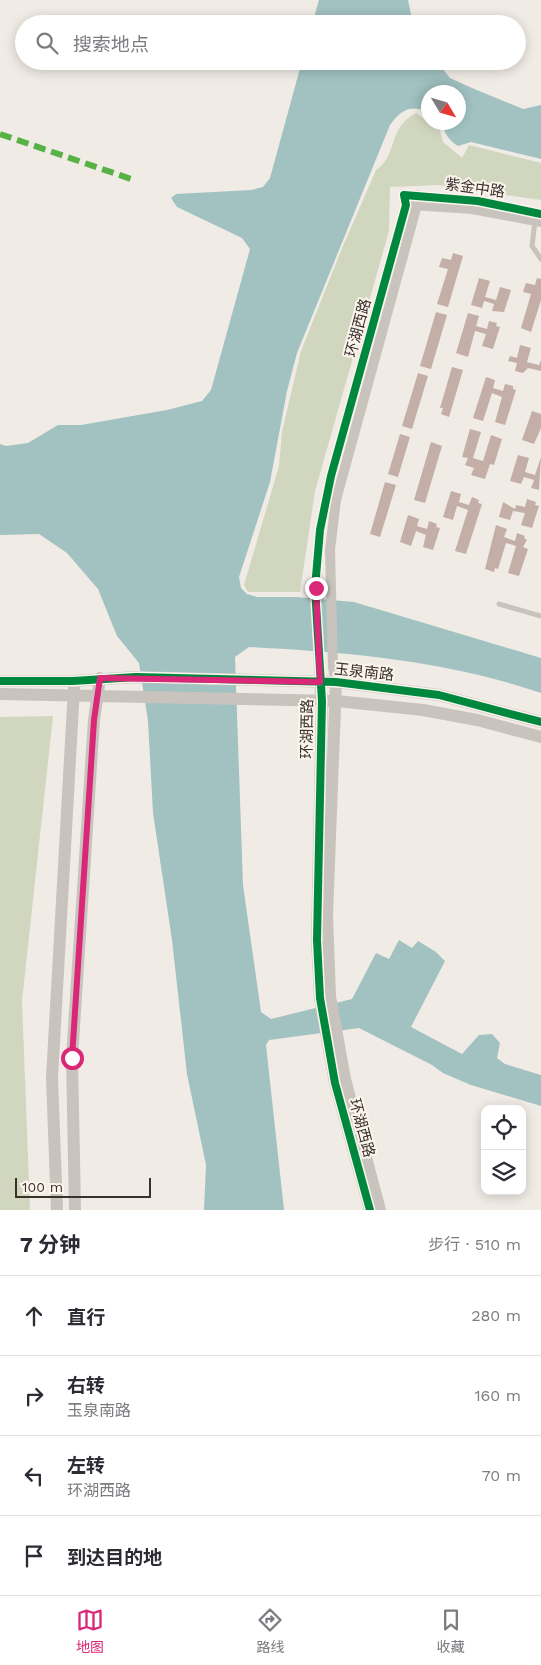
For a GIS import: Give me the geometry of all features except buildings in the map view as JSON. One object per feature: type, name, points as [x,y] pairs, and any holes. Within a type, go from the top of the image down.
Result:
[{"type":"street","name":"紫金中路","points":[[405,200],[417,200],[539,219]]},
{"type":"street","name":"环湖西路","points":[[370,1210],[340,1101],[317,930],[322,701],[316,588],[320,530],[330,476],[405,200]]},
{"type":"street","name":"环湖西路","points":[[325,997],[337,701],[333,667],[330,550],[336,500],[417,200]]},
{"type":"street","name":"玉泉南路","points":[[0,681],[73,681],[136,677],[336,682],[440,695],[541,722]]},
{"type":"street","points":[[75,1210],[72,1058],[94,720],[100,678]]},
{"type":"street","points":[[57,1210],[52,1078],[74,695],[73,681]]},
{"type":"street","points":[[0,694],[74,695],[98,698],[138,697],[337,701],[423,710],[478,720],[541,737]]},
{"type":"street","name":"环湖西路","points":[[329,1029],[380,1210]]},
{"type":"lane","points":[[539,219],[532,246],[541,259]]},
{"type":"lane","points":[[499,604],[541,616]]},
{"type":"green space","points":[[416,113],[421,117],[421,130],[440,130],[443,142],[462,158],[469,145],[541,163],[541,200],[439,185],[390,187],[389,231],[315,491],[300,592],[248,592],[244,585],[279,466],[282,432],[301,351],[376,170],[383,164],[396,134],[407,119]]},
{"type":"green space","points":[[53,716],[22,1001],[30,1210],[0,1210],[0,717]]},
{"type":"water","points":[[319,0],[408,0],[411,15],[315,15]]},
{"type":"water","points":[[300,70],[443,70],[450,78],[465,85],[421,85],[421,110],[406,110],[390,125],[297,353],[287,391],[270,482],[239,577],[241,588],[247,594],[257,597],[296,597],[354,602],[541,658],[541,693],[470,673],[360,655],[249,647],[235,657],[243,885],[261,1012],[271,1019],[352,999],[376,953],[389,959],[399,940],[412,948],[418,941],[436,952],[445,961],[411,1027],[462,1054],[479,1035],[492,1034],[500,1043],[497,1058],[505,1064],[541,1075],[541,1106],[471,1085],[443,1073],[432,1065],[359,1028],[269,1040],[266,1045],[284,1210],[204,1210],[206,1165],[187,1074],[172,940],[153,813],[148,721],[139,663],[117,636],[98,589],[67,553],[39,534],[0,535],[0,444],[6,446],[28,443],[58,425],[81,425],[167,410],[202,401],[211,390],[250,249],[242,238],[177,207],[171,198],[176,194],[251,190],[263,187],[270,178]]},
{"type":"water","points":[[466,85],[523,109],[541,105],[541,159],[471,142],[458,146],[447,136],[444,130],[466,130]]},
{"type":"marked path","points":[[0,134],[134,180]]},
{"type":"cycle path","points":[[370,1210],[335,1083],[320,998],[317,940],[322,701],[315,588],[320,530],[331,476],[406,205],[404,195],[478,201],[541,214]]},
{"type":"cycle path","points":[[0,681],[73,681],[136,677],[336,682],[439,695],[541,722]]},
{"type":"route","points":[[72,1058],[94,720],[100,678],[136,677],[320,682],[316,588]]}]
